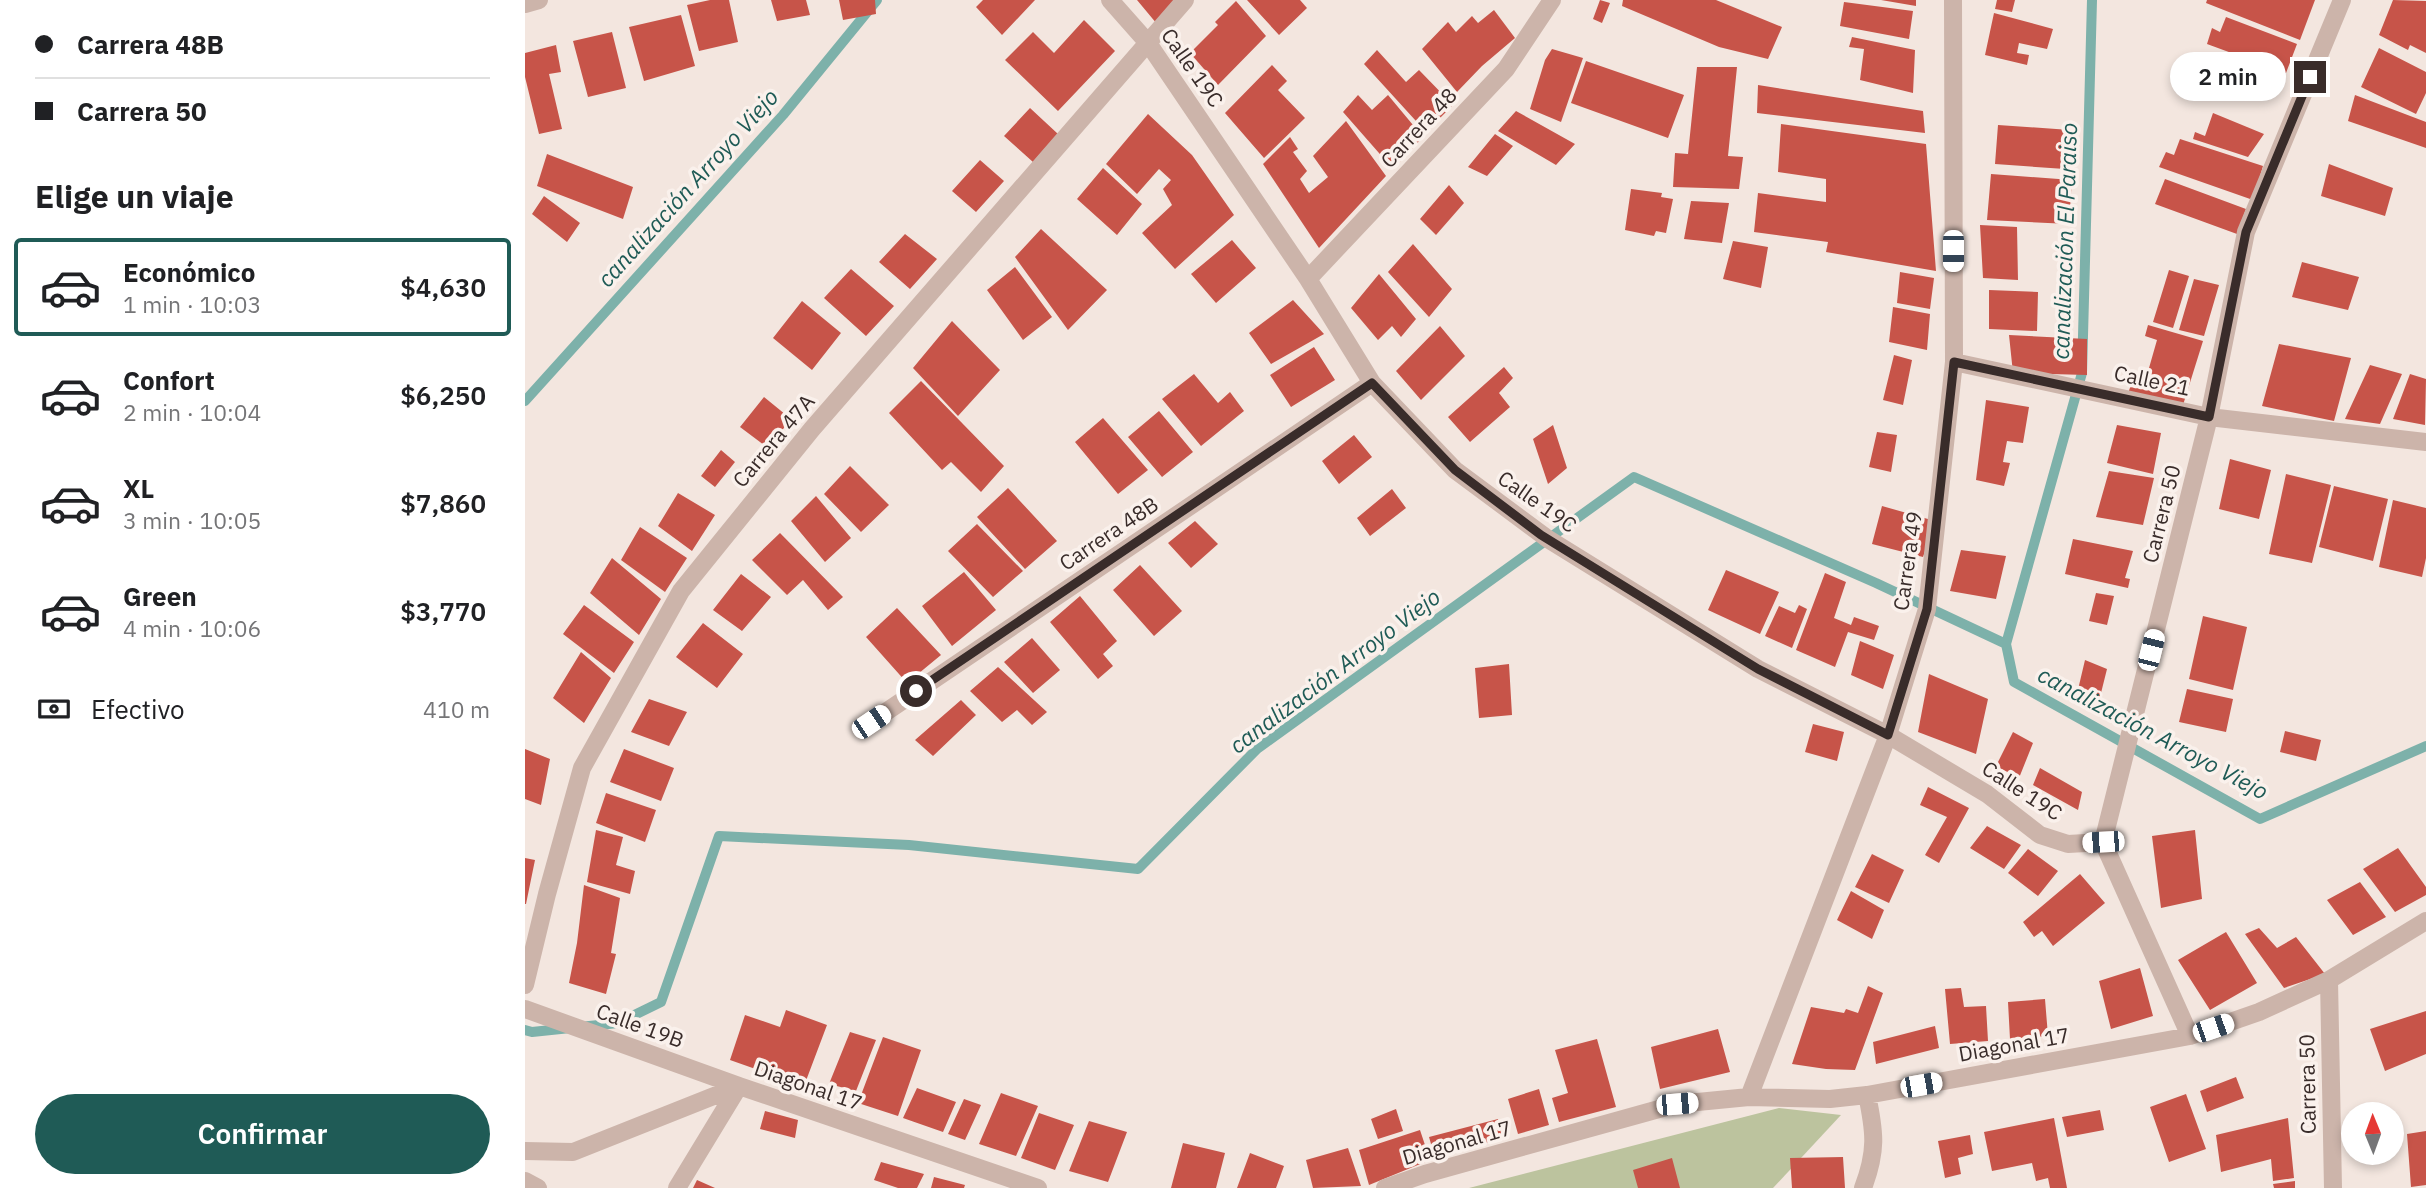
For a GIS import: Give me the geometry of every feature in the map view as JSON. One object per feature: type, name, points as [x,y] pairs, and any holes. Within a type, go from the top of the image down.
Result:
[{"type":"street","points":[[525,4],[539,0]]},
{"type":"street","name":"Calle 19C","points":[[1110,0],[1148,43],[1308,279],[1372,383],[1455,470],[1541,535],[1758,669],[1888,735],[1987,794],[2040,835],[2068,844],[2103,842]]},
{"type":"street","name":"Carrera 47A","points":[[525,985],[582,768],[681,591],[812,429],[1185,0]]},
{"type":"street","name":"Carrera 48","points":[[1308,279],[1506,69],[1552,0]]},
{"type":"street","name":"Carrera 49","points":[[1749,1097],[1888,735],[1927,609],[1954,362],[1953,0]]},
{"type":"street","name":"Carrera 50","points":[[2103,842],[2209,417],[2246,232],[2342,0]]},
{"type":"street","name":"Calle 21","points":[[1954,362],[2209,417],[2426,442]]},
{"type":"street","name":"Carrera 48B","points":[[871,722],[1372,383]]},
{"type":"street","points":[[2103,842],[2190,1036]]},
{"type":"street","name":"Diagonal 17","points":[[1385,1188],[1422,1181],[1677,1104],[1749,1097],[1831,1099],[1867,1095],[2190,1036],[2259,1012],[2329,980],[2426,921]]},
{"type":"street","name":"Carrera 50","points":[[2329,980],[2333,1188]]},
{"type":"street","name":"Calle 19B","points":[[525,1009],[739,1086]]},
{"type":"street","points":[[677,1188],[739,1086]]},
{"type":"street","name":"Diagonal 17","points":[[525,1151],[573,1152],[739,1086],[1038,1188]]},
{"type":"street","points":[[1863,1188],[1872,1163],[1873,1127],[1867,1095]]},
{"type":"street","points":[[525,1181],[538,1188]]},
{"type":"green space","points":[[1779,1108],[1841,1115],[1773,1188],[1469,1188]]},
{"type":"building","points":[[710,0],[729,0],[738,42],[699,51],[687,5]]},
{"type":"building","points":[[771,0],[806,0],[810,15],[777,21]]},
{"type":"building","points":[[839,0],[875,0],[876,14],[843,20]]},
{"type":"building","points":[[983,0],[1035,0],[1002,35],[976,7]]},
{"type":"building","points":[[1137,0],[1179,0],[1157,24]]},
{"type":"building","points":[[1247,0],[1300,0],[1307,8],[1279,35]]},
{"type":"building","points":[[1600,0],[1610,3],[1602,23],[1593,19]]},
{"type":"building","points":[[1623,0],[1716,0],[1782,27],[1768,59],[1719,47],[1622,6]]},
{"type":"building","points":[[1881,0],[1916,0],[1916,6]]},
{"type":"building","points":[[1997,0],[2015,0],[2012,12],[1995,9]]},
{"type":"building","points":[[2207,0],[2315,0],[2300,40],[2206,3]]},
{"type":"building","points":[[2393,0],[2426,1],[2426,53],[2410,45],[2408,50],[2379,35]]},
{"type":"building","points":[[1236,1],[1266,36],[1218,85],[1190,53],[1218,25],[1215,22]]},
{"type":"building","points":[[1844,2],[1913,11],[1909,39],[1840,26]]},
{"type":"building","points":[[1494,10],[1515,38],[1457,92],[1422,49],[1448,22],[1456,32],[1472,16],[1478,23]]},
{"type":"building","points":[[1994,13],[2053,29],[2047,49],[2019,43],[2017,53],[2029,55],[2027,65],[1985,55]]},
{"type":"building","points":[[681,15],[695,66],[644,81],[629,27]]},
{"type":"building","points":[[2226,17],[2297,44],[2286,73],[2207,44],[2212,28],[2220,32]]},
{"type":"building","points":[[1084,20],[1115,51],[1058,111],[1005,60],[1033,32],[1054,53]]},
{"type":"building","points":[[612,32],[626,88],[588,97],[573,41]]},
{"type":"building","points":[[1852,37],[1915,50],[1913,93],[1860,80],[1864,49],[1849,47]]},
{"type":"building","points":[[556,45],[561,72],[549,74],[562,129],[539,134],[525,77],[525,53]]},
{"type":"building","points":[[2379,48],[2426,72],[2426,93],[2416,114],[2361,87]]},
{"type":"building","points":[[1552,49],[1583,58],[1561,122],[1530,109],[1545,60]]},
{"type":"building","points":[[1377,50],[1406,82],[1419,70],[1453,105],[1426,132],[1364,64]]},
{"type":"building","points":[[1586,61],[1684,95],[1668,138],[1571,103]]},
{"type":"building","points":[[1272,65],[1287,81],[1278,90],[1305,118],[1264,158],[1225,113]]},
{"type":"building","points":[[1697,67],[1737,67],[1728,156],[1743,157],[1739,189],[1673,187],[1675,153],[1688,154]]},
{"type":"building","points":[[1758,85],[1923,111],[1925,133],[1757,113]]},
{"type":"building","points":[[1358,95],[1372,110],[1388,95],[1423,137],[1393,169],[1343,112]]},
{"type":"building","points":[[2355,95],[2426,122],[2426,148],[2348,121]]},
{"type":"building","points":[[1030,108],[1058,134],[1033,162],[1004,136]]},
{"type":"building","points":[[1516,111],[1575,144],[1556,165],[1498,131]]},
{"type":"building","points":[[2213,113],[2264,134],[2248,157],[2193,139],[2195,132],[2205,136]]},
{"type":"building","points":[[1148,114],[1192,155],[1234,215],[1175,269],[1142,233],[1172,205],[1163,189],[1171,180],[1159,169],[1137,194],[1106,164]]},
{"type":"building","points":[[1346,121],[1386,176],[1319,248],[1263,164],[1290,137],[1298,149],[1293,152],[1307,171],[1300,179],[1309,193],[1328,177],[1313,156]]},
{"type":"building","points":[[1781,124],[1926,144],[1936,271],[1826,252],[1828,242],[1754,232],[1758,193],[1826,202],[1826,179],[1778,172]]},
{"type":"building","points":[[1998,125],[2070,130],[2065,169],[1995,164]]},
{"type":"building","points":[[1495,134],[1513,146],[1487,176],[1468,167]]},
{"type":"building","points":[[2180,139],[2263,166],[2253,200],[2159,167],[2166,152],[2174,155]]},
{"type":"building","points":[[547,154],[633,187],[623,219],[537,186]]},
{"type":"building","points":[[980,160],[1004,181],[976,212],[952,191]]},
{"type":"building","points":[[2329,164],[2393,188],[2385,216],[2321,196]]},
{"type":"building","points":[[1103,168],[1142,204],[1117,235],[1077,199]]},
{"type":"building","points":[[1991,174],[2072,180],[2069,224],[1987,220]]},
{"type":"building","points":[[2165,179],[2246,209],[2237,234],[2155,204]]},
{"type":"building","points":[[1449,185],[1464,203],[1436,235],[1420,219]]},
{"type":"building","points":[[1631,189],[1662,193],[1661,197],[1673,199],[1666,233],[1656,231],[1654,236],[1625,230]]},
{"type":"building","points":[[544,196],[580,223],[567,242],[532,214]]},
{"type":"building","points":[[1691,201],[1729,203],[1722,243],[1684,239]]},
{"type":"building","points":[[1980,225],[2017,227],[2018,280],[1983,278]]},
{"type":"building","points":[[1041,229],[1107,290],[1068,330],[1015,257]]},
{"type":"building","points":[[905,234],[937,259],[910,289],[879,262]]},
{"type":"building","points":[[1232,240],[1256,268],[1216,303],[1191,274]]},
{"type":"building","points":[[1733,241],[1768,247],[1761,288],[1723,279]]},
{"type":"building","points":[[1413,244],[1452,289],[1429,317],[1388,272]]},
{"type":"building","points":[[2302,262],[2359,277],[2348,310],[2292,297]]},
{"type":"building","points":[[1015,267],[1052,317],[1023,340],[987,290]]},
{"type":"building","points":[[851,269],[894,306],[866,336],[824,298]]},
{"type":"building","points":[[2169,270],[2189,276],[2173,328],[2153,322]]},
{"type":"building","points":[[1900,272],[1934,278],[1930,309],[1897,303]]},
{"type":"building","points":[[1379,274],[1416,319],[1401,337],[1392,326],[1378,340],[1351,308]]},
{"type":"building","points":[[2194,279],[2219,285],[2204,336],[2179,330]]},
{"type":"building","points":[[1989,290],[2038,292],[2037,331],[1989,329]]},
{"type":"building","points":[[1293,300],[1324,334],[1271,364],[1249,333]]},
{"type":"building","points":[[802,301],[841,333],[812,370],[773,338]]},
{"type":"building","points":[[1893,307],[1930,314],[1927,350],[1889,342]]},
{"type":"building","points":[[952,321],[1000,370],[958,416],[913,368]]},
{"type":"building","points":[[2148,325],[2203,341],[2183,405],[2127,396],[2131,385],[2143,389],[2157,340],[2145,336]]},
{"type":"building","points":[[1440,326],[1465,356],[1421,400],[1396,371]]},
{"type":"building","points":[[2009,335],[2087,339],[2087,375],[2013,373]]},
{"type":"building","points":[[2279,344],[2351,358],[2334,421],[2262,406]]},
{"type":"building","points":[[1314,347],[1335,380],[1291,407],[1270,375]]},
{"type":"building","points":[[1894,355],[1912,360],[1903,405],[1883,400]]},
{"type":"building","points":[[2370,365],[2402,374],[2380,424],[2345,419]]},
{"type":"building","points":[[1504,367],[1513,378],[1499,393],[1510,407],[1470,442],[1448,417]]},
{"type":"building","points":[[1194,374],[1218,403],[1230,392],[1244,411],[1201,446],[1162,399]]},
{"type":"building","points":[[2410,374],[2426,379],[2425,425],[2393,419]]},
{"type":"building","points":[[921,381],[1004,466],[981,492],[951,462],[942,470],[889,413]]},
{"type":"building","points":[[764,397],[791,419],[768,448],[740,427]]},
{"type":"building","points":[[1986,400],[2029,407],[2023,443],[2007,441],[2003,462],[2010,463],[2004,486],[1976,480]]},
{"type":"building","points":[[1159,411],[1193,452],[1162,477],[1128,437]]},
{"type":"building","points":[[1103,418],[1148,470],[1118,494],[1075,442]]},
{"type":"building","points":[[1553,425],[1567,468],[1548,484],[1533,439]]},
{"type":"building","points":[[2117,425],[2161,433],[2153,474],[2107,463]]},
{"type":"building","points":[[1877,432],[1897,435],[1891,472],[1869,467]]},
{"type":"building","points":[[1354,435],[1372,457],[1339,484],[1322,461]]},
{"type":"building","points":[[721,450],[735,462],[715,487],[701,476]]},
{"type":"building","points":[[2230,459],[2271,470],[2259,519],[2219,509]]},
{"type":"building","points":[[850,466],[889,505],[861,532],[824,494]]},
{"type":"building","points":[[2109,471],[2154,478],[2143,525],[2096,517]]},
{"type":"building","points":[[2286,474],[2331,485],[2312,563],[2269,554]]},
{"type":"building","points":[[2334,486],[2388,499],[2373,561],[2319,547]]},
{"type":"building","points":[[1008,488],[1057,541],[1025,569],[977,517]]},
{"type":"building","points":[[1392,489],[1406,508],[1370,536],[1357,518]]},
{"type":"building","points":[[678,493],[715,515],[692,551],[658,526]]},
{"type":"building","points":[[816,496],[851,538],[825,562],[791,521]]},
{"type":"building","points":[[2393,500],[2426,508],[2426,558],[2422,577],[2379,567]]},
{"type":"building","points":[[1882,506],[1935,521],[1923,557],[1872,544]]},
{"type":"building","points":[[1195,521],[1218,544],[1191,568],[1168,543]]},
{"type":"building","points":[[977,524],[1023,571],[993,597],[948,551]]},
{"type":"building","points":[[640,527],[687,558],[665,592],[621,560]]},
{"type":"building","points":[[780,533],[843,597],[828,610],[803,580],[787,595],[752,560]]},
{"type":"building","points":[[2073,539],[2133,551],[2125,578],[2130,579],[2128,588],[2065,574]]},
{"type":"building","points":[[1961,550],[2006,556],[1996,599],[1950,591]]},
{"type":"building","points":[[612,558],[661,599],[639,635],[590,593]]},
{"type":"building","points":[[1140,565],[1182,611],[1154,636],[1113,590]]},
{"type":"building","points":[[1726,570],[1779,592],[1760,634],[1708,610]]},
{"type":"building","points":[[964,572],[996,610],[952,646],[922,606]]},
{"type":"building","points":[[1825,573],[1846,582],[1834,618],[1851,625],[1854,617],[1879,626],[1874,640],[1848,632],[1835,667],[1796,650]]},
{"type":"building","points":[[741,574],[771,597],[742,631],[713,610]]},
{"type":"building","points":[[2096,593],[2114,596],[2107,625],[2089,621]]},
{"type":"building","points":[[1080,596],[1117,641],[1103,654],[1113,666],[1098,679],[1050,622]]},
{"type":"building","points":[[584,605],[634,642],[614,673],[563,634]]},
{"type":"building","points":[[1799,605],[1807,609],[1792,648],[1765,636],[1779,606],[1795,613]]},
{"type":"building","points":[[897,608],[941,655],[907,683],[866,637]]},
{"type":"building","points":[[2203,616],[2247,627],[2233,690],[2189,679]]},
{"type":"building","points":[[703,623],[743,654],[717,688],[676,657]]},
{"type":"building","points":[[1032,638],[1060,670],[1033,693],[1004,662]]},
{"type":"building","points":[[1860,641],[1894,655],[1883,689],[1851,675]]},
{"type":"building","points":[[581,652],[611,678],[584,723],[553,698]]},
{"type":"building","points":[[2085,660],[2107,669],[2097,709],[2076,698]]},
{"type":"building","points":[[1509,664],[1512,715],[1479,718],[1475,668]]},
{"type":"building","points":[[998,667],[1047,712],[1032,725],[1017,710],[1002,722],[970,691]]},
{"type":"building","points":[[1929,674],[1988,699],[1976,754],[1918,732]]},
{"type":"building","points":[[2187,689],[2233,699],[2226,732],[2179,722]]},
{"type":"building","points":[[649,699],[687,712],[669,746],[631,732]]},
{"type":"building","points":[[961,700],[976,715],[933,756],[915,740]]},
{"type":"building","points":[[1813,724],[1844,732],[1837,761],[1805,752]]},
{"type":"building","points":[[2285,731],[2321,740],[2316,761],[2280,752]]},
{"type":"building","points":[[2013,732],[2033,743],[2019,778],[1996,766]]},
{"type":"building","points":[[525,749],[550,759],[541,805],[525,799]]},
{"type":"building","points":[[624,749],[674,768],[661,801],[610,782]]},
{"type":"building","points":[[2040,768],[2082,792],[2078,810],[2033,785]]},
{"type":"building","points":[[1928,787],[1969,808],[1939,863],[1925,855],[1947,817],[1920,805]]},
{"type":"building","points":[[606,793],[656,810],[645,842],[596,823]]},
{"type":"building","points":[[1987,826],[2021,845],[2004,869],[1970,848]]},
{"type":"building","points":[[596,830],[623,837],[616,865],[635,871],[630,894],[587,882]]},
{"type":"building","points":[[2195,830],[2202,899],[2161,908],[2152,836]]},
{"type":"building","points":[[2398,848],[2426,887],[2426,895],[2395,912],[2363,869]]},
{"type":"building","points":[[2028,849],[2058,871],[2038,896],[2008,873]]},
{"type":"building","points":[[1872,854],[1904,870],[1889,903],[1855,887]]},
{"type":"building","points":[[525,858],[535,860],[526,904],[525,904]]},
{"type":"building","points":[[2080,874],[2105,903],[2053,946],[2042,931],[2034,937],[2023,922]]},
{"type":"building","points":[[2360,882],[2386,917],[2353,935],[2327,900]]},
{"type":"building","points":[[584,885],[620,898],[611,953],[616,954],[606,994],[569,983]]},
{"type":"building","points":[[1851,891],[1884,910],[1872,939],[1837,920]]},
{"type":"building","points":[[2259,928],[2277,948],[2296,937],[2325,974],[2284,988],[2245,934]]},
{"type":"building","points":[[2226,932],[2257,983],[2210,1010],[2178,960]]},
{"type":"building","points":[[2140,968],[2153,1016],[2111,1029],[2099,981]]},
{"type":"building","points":[[1868,986],[1883,993],[1855,1070],[1792,1064],[1811,1007],[1844,1013],[1846,1009],[1858,1013]]},
{"type":"building","points":[[1961,988],[1964,1007],[1986,1006],[1988,1041],[1950,1044],[1945,989]]},
{"type":"building","points":[[2045,999],[2048,1036],[2010,1039],[2008,1002]]},
{"type":"building","points":[[786,1010],[827,1025],[804,1086],[730,1060],[745,1015],[780,1027]]},
{"type":"building","points":[[2426,1011],[2426,1054],[2385,1071],[2370,1029]]},
{"type":"building","points":[[1935,1026],[1939,1048],[1876,1064],[1873,1042]]},
{"type":"building","points":[[1718,1029],[1730,1072],[1660,1089],[1651,1047]]},
{"type":"building","points":[[850,1032],[876,1040],[856,1091],[829,1084]]},
{"type":"building","points":[[883,1037],[921,1050],[898,1116],[858,1103]]},
{"type":"building","points":[[1597,1039],[1616,1107],[1559,1122],[1552,1098],[1568,1093],[1555,1050]]},
{"type":"building","points":[[2236,1077],[2244,1098],[2207,1112],[2200,1091]]},
{"type":"building","points":[[917,1088],[956,1102],[943,1132],[903,1118]]},
{"type":"building","points":[[1539,1089],[1549,1125],[1518,1134],[1508,1099]]},
{"type":"building","points":[[1001,1093],[1038,1106],[1016,1156],[979,1144]]},
{"type":"building","points":[[2186,1094],[2206,1149],[2169,1162],[2150,1107]]},
{"type":"building","points":[[964,1099],[981,1105],[965,1140],[948,1134]]},
{"type":"building","points":[[1396,1109],[1403,1131],[1378,1139],[1371,1119]]},
{"type":"building","points":[[2100,1110],[2104,1130],[2067,1137],[2062,1117]]},
{"type":"building","points":[[765,1111],[798,1120],[795,1138],[760,1129]]},
{"type":"building","points":[[1039,1113],[1074,1125],[1055,1170],[1021,1158]]},
{"type":"building","points":[[2054,1118],[2067,1188],[2050,1188],[2048,1178],[2036,1181],[2032,1163],[1992,1171],[1984,1132]]},
{"type":"building","points":[[2288,1118],[2294,1178],[2273,1181],[2271,1159],[2221,1172],[2216,1135]]},
{"type":"building","points":[[1498,1119],[1502,1138],[1435,1158],[1429,1137]]},
{"type":"building","points":[[1089,1121],[1127,1132],[1108,1182],[1069,1171]]},
{"type":"building","points":[[1420,1130],[1430,1160],[1369,1185],[1359,1150]]},
{"type":"building","points":[[2426,1131],[2426,1185],[2411,1187],[2407,1134]]},
{"type":"building","points":[[1970,1135],[1973,1154],[1958,1158],[1961,1174],[1945,1178],[1938,1141]]},
{"type":"building","points":[[1183,1143],[1225,1153],[1216,1188],[1171,1188]]},
{"type":"building","points":[[1348,1148],[1361,1186],[1313,1188],[1306,1160]]},
{"type":"building","points":[[1250,1153],[1284,1166],[1276,1188],[1237,1188]]},
{"type":"building","points":[[1843,1157],[1845,1188],[1792,1188],[1790,1158]]},
{"type":"building","points":[[1672,1158],[1680,1188],[1638,1188],[1633,1170]]},
{"type":"building","points":[[881,1162],[924,1174],[917,1188],[898,1188],[874,1180]]},
{"type":"building","points":[[934,1177],[965,1185],[964,1188],[931,1188]]},
{"type":"building","points":[[697,1180],[715,1188],[693,1188]]},
{"type":"building","points":[[2295,1181],[2295,1188],[2274,1188],[2273,1184]]},
{"type":"waterway","name":"canalización Arroyo Viejo","points":[[525,401],[783,115],[877,0]]},
{"type":"waterway","name":"canalización El Paraiso","points":[[2092,0],[2082,373],[2006,644],[2014,682],[2260,819],[2426,746]]},
{"type":"waterway","name":"canalización Arroyo Viejo","points":[[525,1030],[532,1032],[618,1023],[661,1002],[719,836],[909,845],[1138,869],[1257,749],[1634,477],[1876,583],[2006,644]]},
{"type":"route","points":[[916,691],[1372,383],[1455,470],[1541,535],[1758,669],[1888,735],[1927,609],[1954,362],[2209,417],[2246,232],[2310,77]]}]
